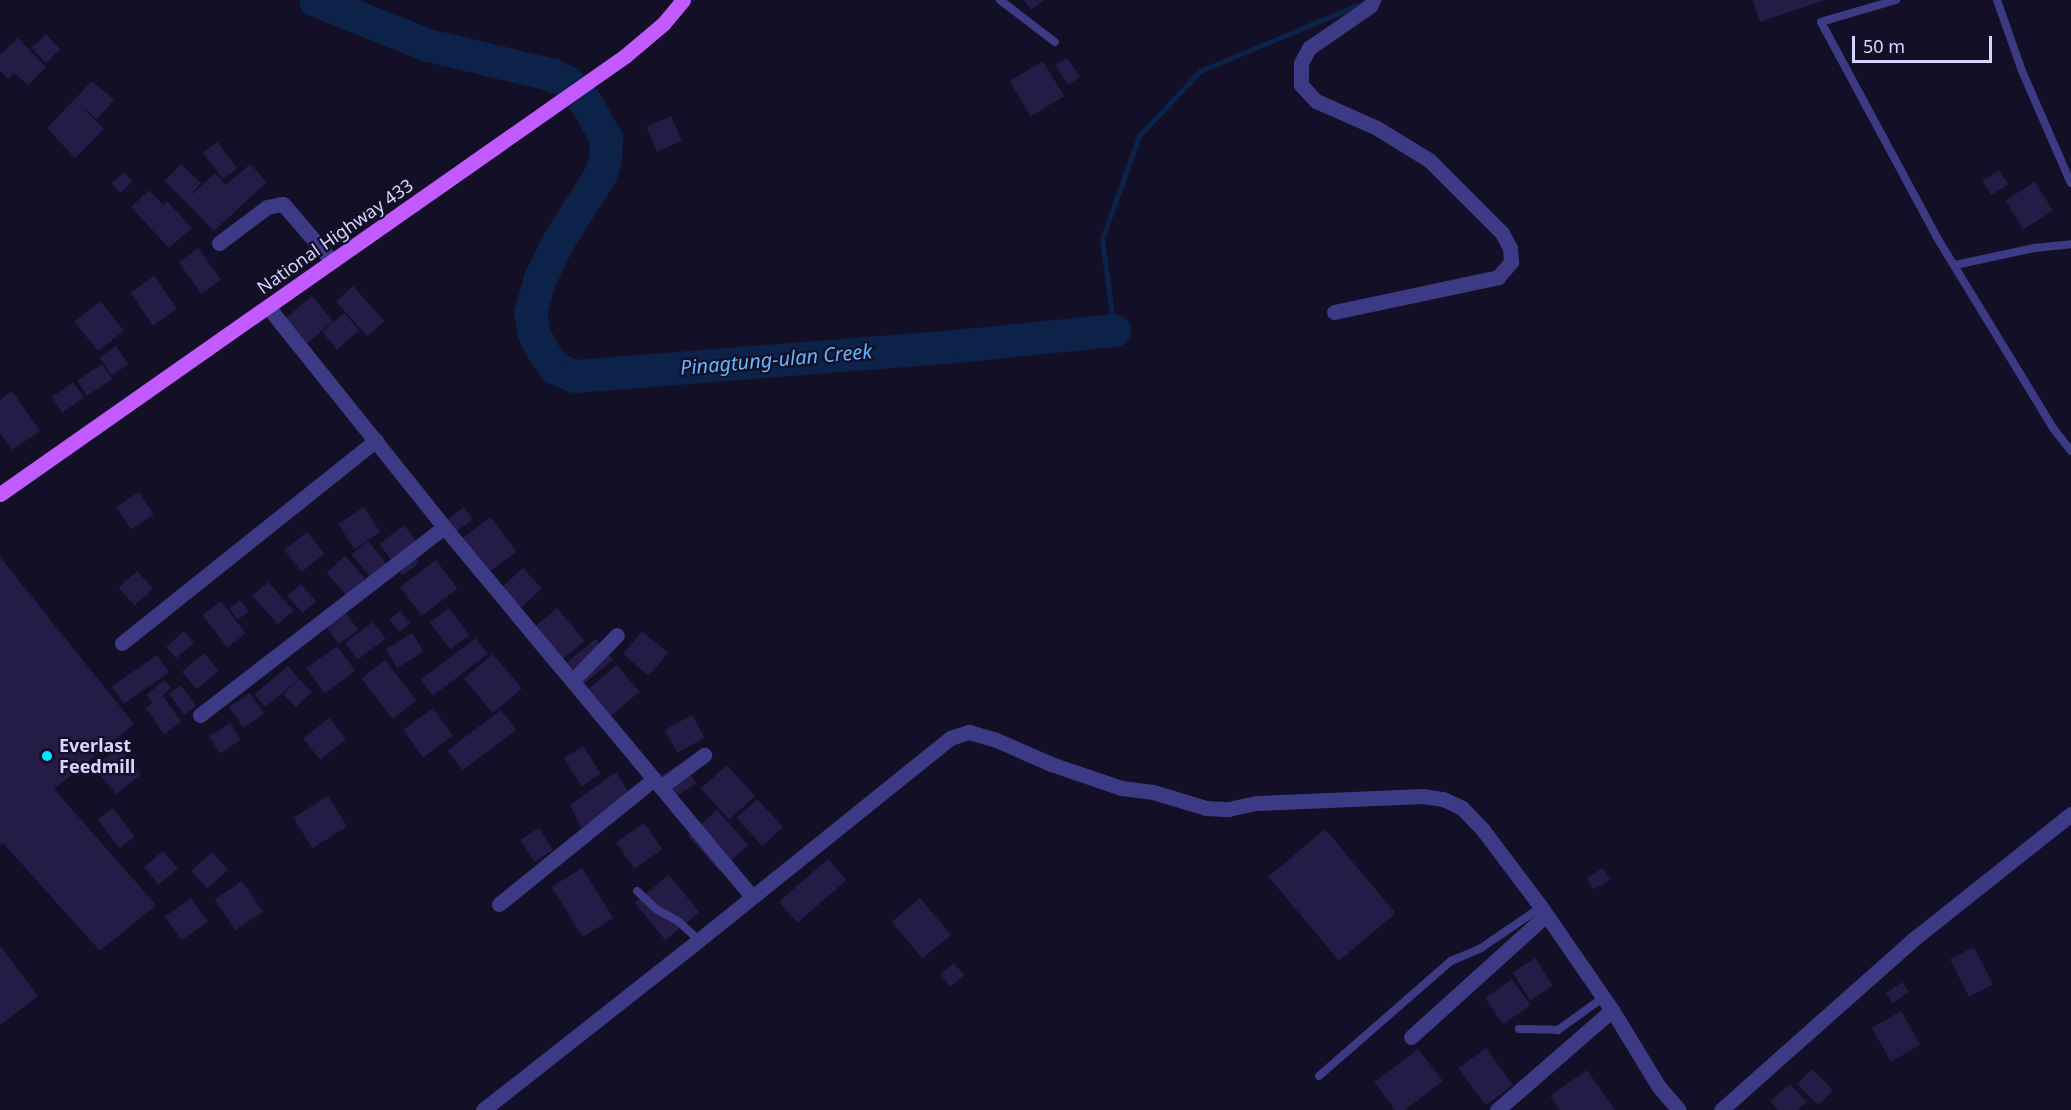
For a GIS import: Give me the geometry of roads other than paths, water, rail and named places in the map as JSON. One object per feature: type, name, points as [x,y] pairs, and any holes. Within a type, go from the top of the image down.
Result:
[{"type":"main road","name":"National Highway 433","points":[[0,494],[625,56],[663,24],[683,0]]},
{"type":"street","points":[[1334,312],[1498,277],[1510,262],[1510,248],[1502,233],[1429,160],[1377,128],[1316,101],[1301,85],[1301,63],[1309,48],[1372,3]]},
{"type":"street","points":[[219,243],[267,207],[283,204],[331,260]]},
{"type":"street","points":[[268,307],[444,527],[752,897]]},
{"type":"street","points":[[122,643],[376,440]]},
{"type":"street","points":[[200,715],[444,527]]},
{"type":"street","points":[[572,681],[617,635]]},
{"type":"street","points":[[483,1110],[950,738],[969,732],[994,739],[1051,764],[1121,788],[1153,792],[1206,808],[1228,809],[1257,803],[1423,796],[1443,799],[1462,808],[1483,830],[1544,911],[1608,1003],[1659,1087],[1679,1110]]},
{"type":"street","points":[[499,904],[658,783],[704,755]]},
{"type":"street","points":[[1721,1110],[1915,938],[2071,814]]},
{"type":"street","points":[[1410,1037],[1544,911]]},
{"type":"street","points":[[1497,1110],[1608,1003]]},
{"type":"lane","points":[[1000,0],[1055,42]]},
{"type":"lane","points":[[1896,0],[1821,21],[1936,237],[2053,428],[2071,451]]},
{"type":"lane","points":[[1997,0],[2022,71],[2071,183]]},
{"type":"lane","points":[[1955,265],[2034,248],[2071,243]]},
{"type":"lane","points":[[637,891],[656,909],[679,922],[699,940]]},
{"type":"lane","points":[[1319,1076],[1450,961],[1481,948],[1544,911]]},
{"type":"lane","points":[[1519,1029],[1558,1029],[1608,1003]]},
{"type":"waterway","name":"Pinagtung-ulan Creek","points":[[315,0],[428,45],[553,75],[567,82],[586,103],[606,138],[605,160],[600,175],[558,241],[540,278],[530,312],[534,334],[543,352],[555,368],[575,376],[966,345],[1114,330]]},
{"type":"waterway","name":"Pinagtung-ulan Creek","points":[[1114,330],[1102,239],[1139,136],[1200,71],[1365,2]]},
{"type":"place","name":"Everlast Feedmill","points":[[47,756]]}]
